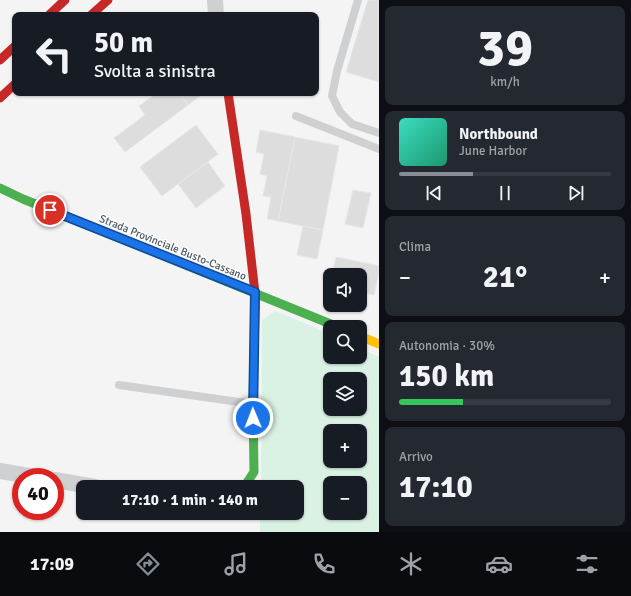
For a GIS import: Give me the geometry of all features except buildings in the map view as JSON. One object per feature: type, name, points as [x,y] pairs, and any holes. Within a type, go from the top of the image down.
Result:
[{"type":"main road","points":[[52,12],[65,0]]},
{"type":"main road","points":[[94,12],[108,0]]},
{"type":"main road","points":[[0,60],[12,49]]},
{"type":"main road","points":[[0,98],[12,87]]},
{"type":"main road","points":[[228,96],[246,214],[255,292],[253,404],[254,472],[249,480]]},
{"type":"main road","name":"Strada Provinciale Busto-Cassano","points":[[0,188],[23,199],[323,321]]},
{"type":"main road","points":[[367,339],[377,343]]},
{"type":"street","points":[[215,0],[216,12]]},
{"type":"street","points":[[0,471],[12,473]]},
{"type":"street","points":[[64,482],[76,484]]},
{"type":"lane","points":[[358,0],[337,71],[332,96],[340,112],[352,124],[379,133]]},
{"type":"lane","points":[[296,116],[379,149]]},
{"type":"lane","points":[[119,385],[253,404]]},
{"type":"green space","points":[[275,311],[323,331],[323,364],[367,364],[367,351],[379,357],[379,532],[260,532],[260,520],[304,520],[304,480],[261,480],[262,320]]},
{"type":"traffic: fast","points":[[0,188],[23,199],[323,321]]},
{"type":"traffic: fast","points":[[249,480],[254,472],[253,404],[255,309]]},
{"type":"traffic: slow","points":[[367,339],[379,344]]},
{"type":"traffic: jam","points":[[52,12],[65,0]]},
{"type":"traffic: jam","points":[[94,12],[108,0]]},
{"type":"traffic: jam","points":[[0,60],[12,49]]},
{"type":"traffic: jam","points":[[0,98],[12,87]]},
{"type":"traffic: jam","points":[[228,96],[246,214],[255,293],[255,309]]},
{"type":"route","points":[[50,210],[255,292],[253,418]]}]
